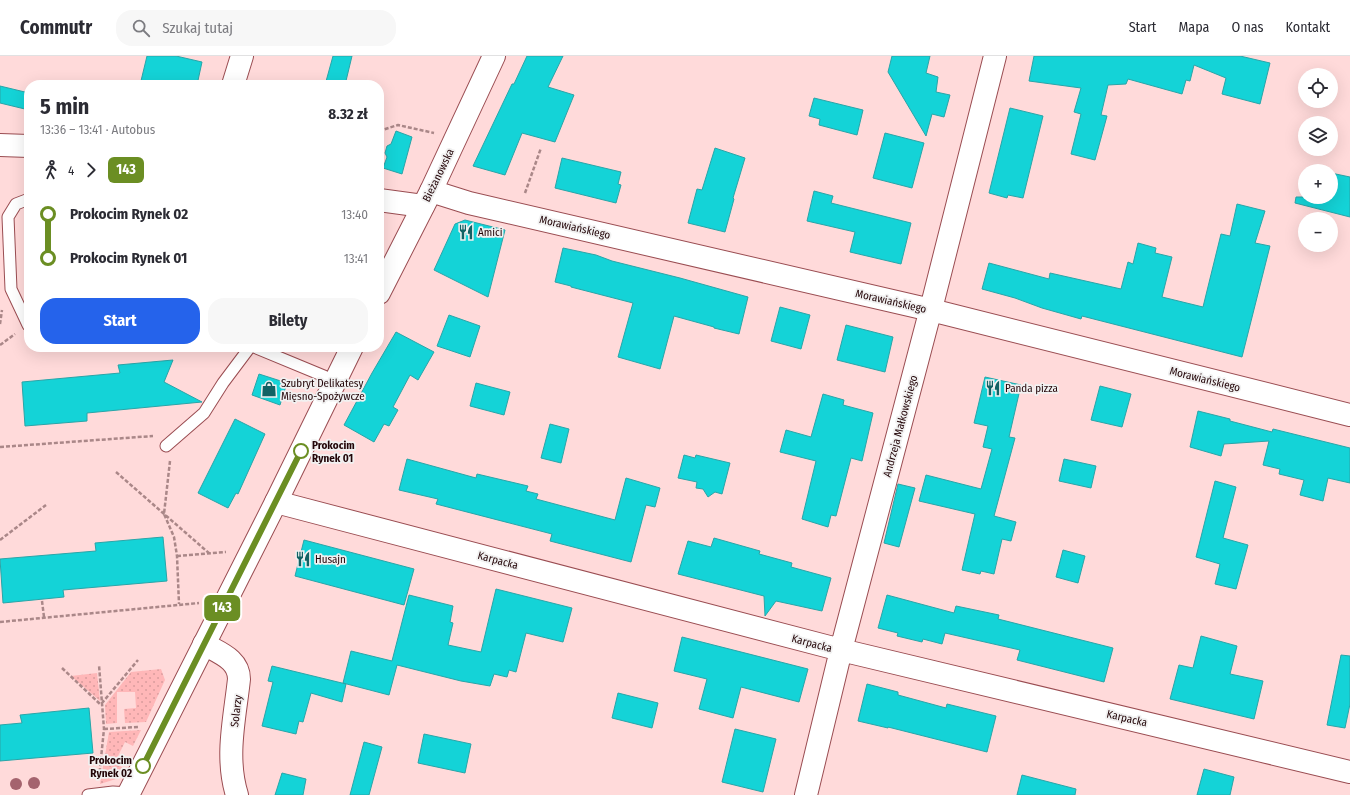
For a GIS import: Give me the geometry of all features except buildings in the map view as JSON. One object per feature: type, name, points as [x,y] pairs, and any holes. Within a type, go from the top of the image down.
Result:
[{"type":"street","points":[[235,80],[242,56]]},
{"type":"street","name":"Bieżanowska","points":[[384,283],[427,198],[494,56]]},
{"type":"street","name":"Andrzeja Małkowskiego","points":[[806,795],[841,650],[931,310],[995,56]]},
{"type":"street","points":[[0,145],[24,146]]},
{"type":"street","name":"Morawiańskiego","points":[[384,200],[427,198],[469,203],[931,310],[1350,415]]},
{"type":"street","points":[[128,794],[276,502],[350,352]]},
{"type":"street","name":"Karpacka","points":[[276,502],[841,650],[1350,772]]},
{"type":"street","name":"Solarzy","points":[[204,644],[230,658],[239,671],[231,748],[232,773],[237,795]]},
{"type":"lane","points":[[24,201],[16,204],[8,217],[11,289],[24,317]]},
{"type":"lane","points":[[172,440],[204,413],[223,383],[246,352]]},
{"type":"lane","points":[[266,352],[324,376],[334,383]]},
{"type":"lane","points":[[93,794],[128,794]]},
{"type":"path","points":[[384,129],[398,125],[440,134]]},
{"type":"path","points":[[523,199],[541,148]]},
{"type":"path","points":[[0,447],[172,440],[164,514],[174,537],[177,556],[179,604]]},
{"type":"path","points":[[116,472],[210,554]]},
{"type":"path","points":[[0,540],[46,505]]},
{"type":"path","points":[[177,556],[229,552]]},
{"type":"path","points":[[42,601],[44,617]]},
{"type":"path","points":[[0,622],[202,603]]},
{"type":"path","points":[[102,703],[138,660]]},
{"type":"path","points":[[93,794],[104,729],[99,665]]},
{"type":"path","points":[[62,668],[100,704],[102,703]]},
{"type":"path","points":[[104,729],[139,727]]},
{"type":"shaded area","points":[[161,669],[165,680],[146,722],[125,723],[124,709],[136,708],[135,692],[117,692],[117,723],[106,724],[105,705],[131,672]]},
{"type":"shaded area","points":[[97,673],[100,701],[71,676]]},
{"type":"shaded area","points":[[141,730],[133,746],[125,742],[114,764],[122,767],[116,779],[100,784],[109,732]]},
{"type":"bus line","name":"143","points":[[143,766],[301,451]]},
{"type":"place","name":"Amici","points":[[466,232]]},
{"type":"place","name":"Panda pizza","points":[[993,388]]},
{"type":"place","name":"Szubryt Delikatesy Mięsno-Spożywcze","points":[[269,389]]},
{"type":"place","name":"Prokocim Rynek 01","points":[[301,451]]},
{"type":"place","name":"Husajn","points":[[303,559]]},
{"type":"place","name":"Prokocim Rynek 02","points":[[143,766]]}]
